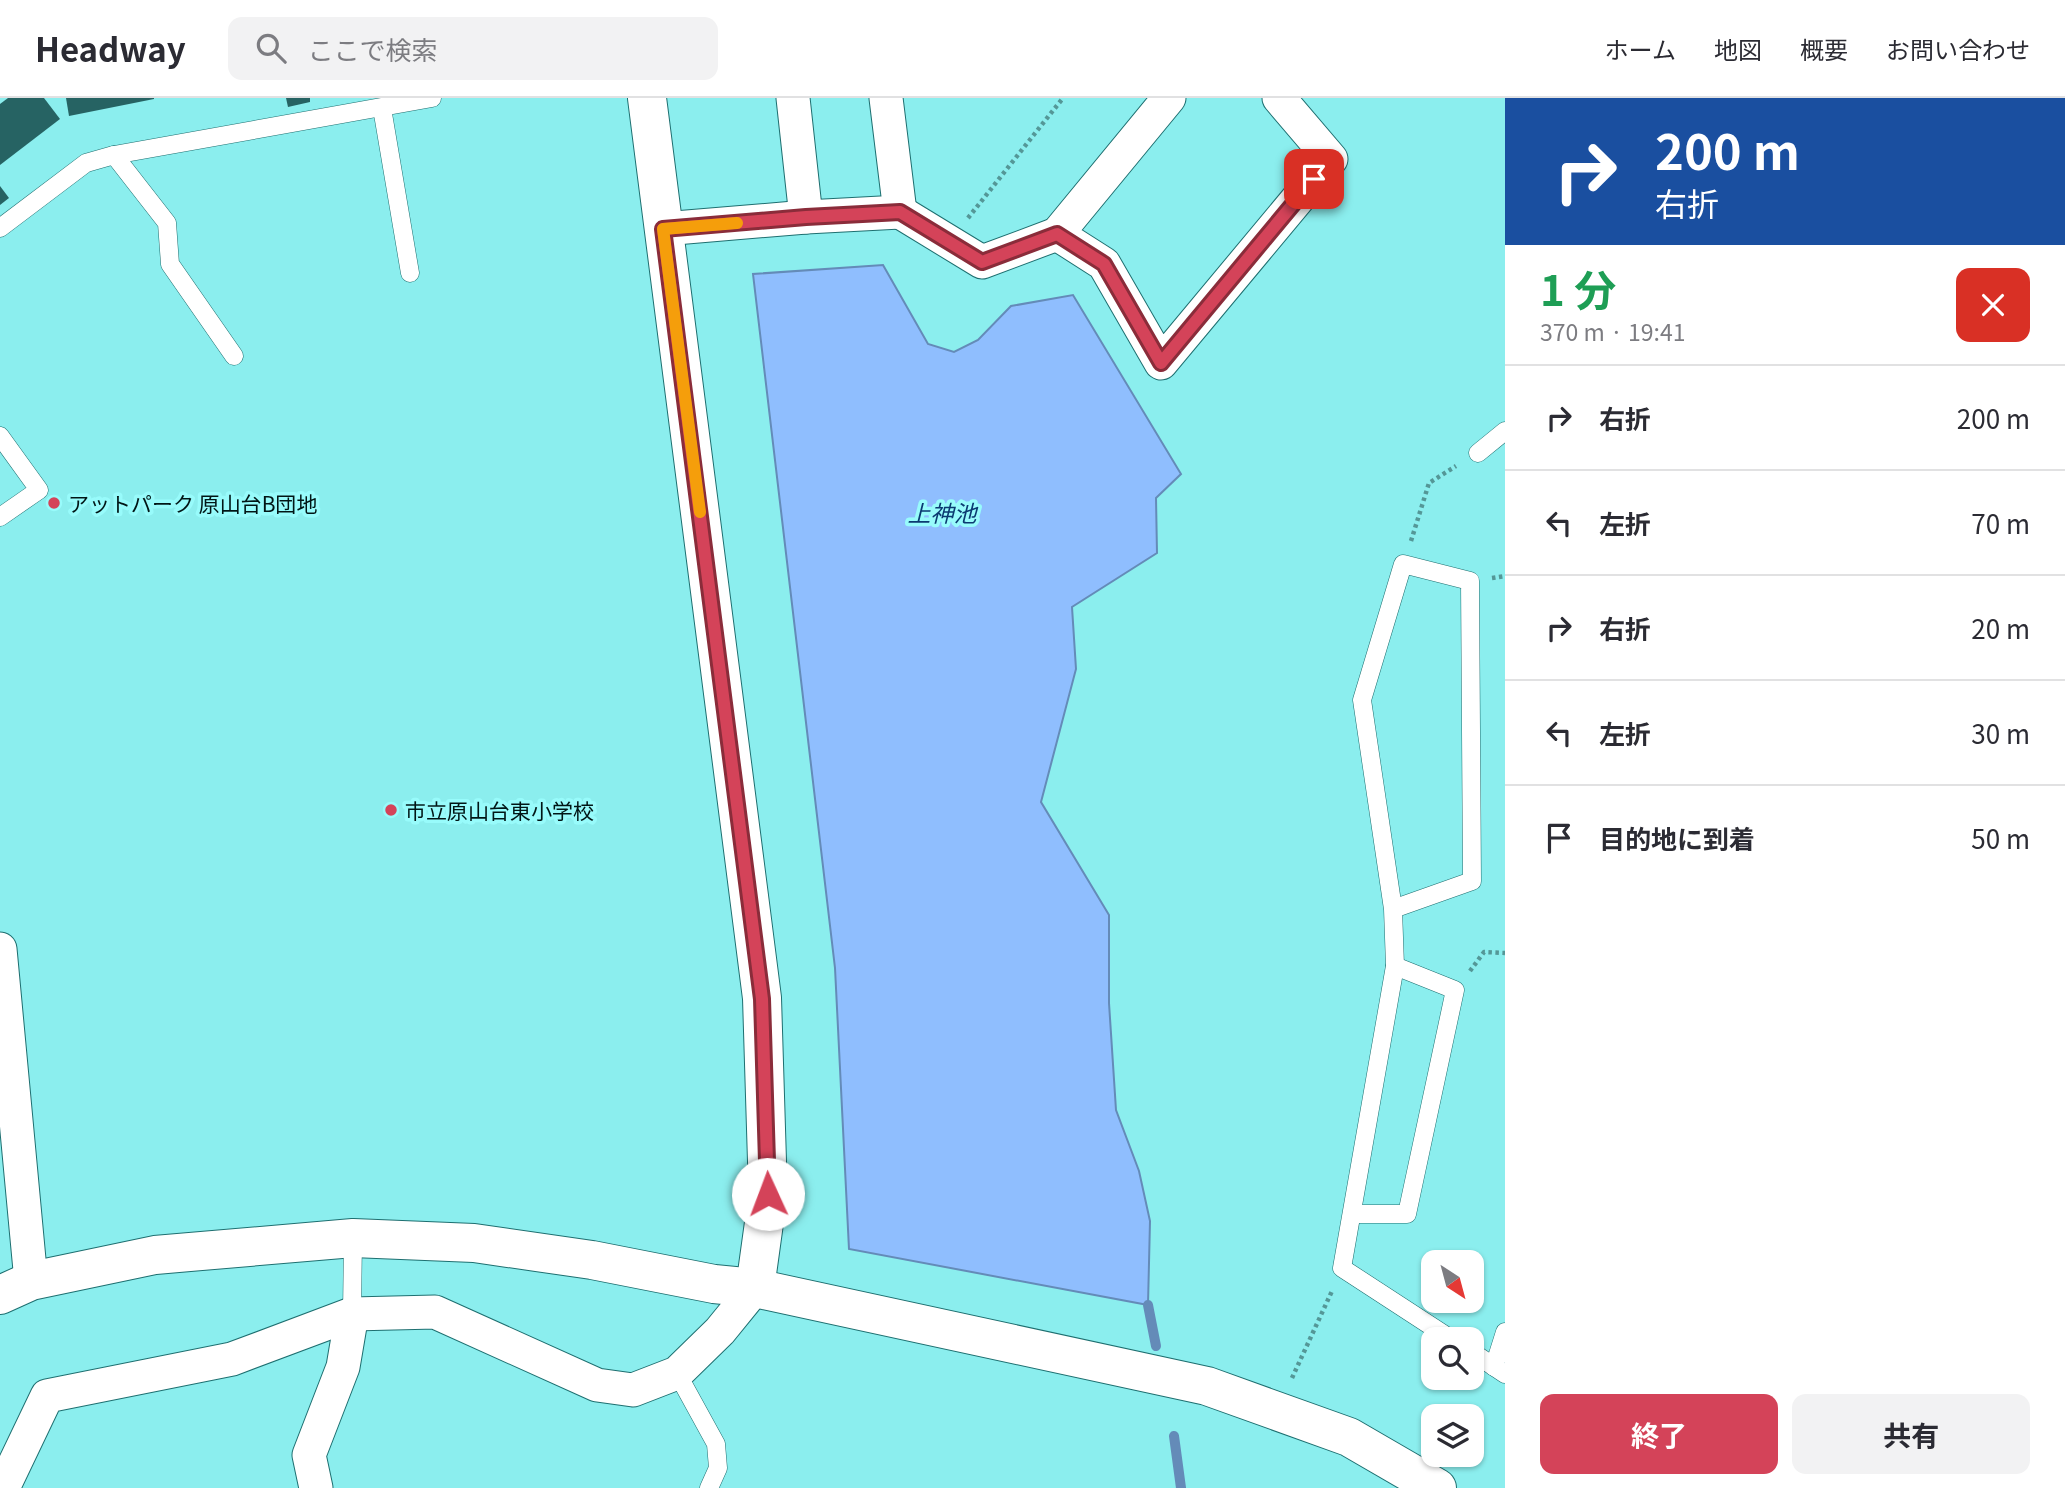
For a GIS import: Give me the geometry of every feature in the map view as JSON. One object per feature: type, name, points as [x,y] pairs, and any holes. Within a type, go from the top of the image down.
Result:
[{"type":"street","points":[[2,1488],[47,1395],[232,1359],[352,1314],[435,1312],[597,1385],[633,1390],[677,1373],[720,1331],[755,1288],[768,1194],[762,999],[646,98]]},
{"type":"street","points":[[793,98],[806,217]]},
{"type":"street","points":[[886,98],[900,212]]},
{"type":"street","points":[[663,229],[900,212],[982,262],[1057,234],[1169,98]]},
{"type":"street","points":[[1057,234],[1104,264],[1161,363],[1331,159],[1279,98]]},
{"type":"street","points":[[0,948],[16,1288],[155,1255],[353,1238],[474,1244],[592,1261],[714,1284],[755,1288],[1207,1386],[1349,1437],[1437,1488]]},
{"type":"street","points":[[316,1488],[309,1455],[343,1367],[352,1314]]},
{"type":"lane","points":[[0,228],[86,163],[114,155],[432,98]]},
{"type":"lane","points":[[382,108],[410,273]]},
{"type":"lane","points":[[114,155],[167,223],[170,264],[234,356]]},
{"type":"lane","points":[[1478,453],[1505,431]]},
{"type":"lane","points":[[0,436],[38,490],[0,517]]},
{"type":"lane","points":[[1393,908],[1472,881],[1470,581],[1403,564],[1362,700],[1393,908],[1395,966],[1342,1268],[1433,1327]]},
{"type":"lane","points":[[1352,1214],[1406,1214],[1455,990],[1395,966]]},
{"type":"lane","points":[[352,1314],[353,1238]]},
{"type":"lane","points":[[1484,1360],[1500,1371],[1505,1332]]},
{"type":"lane","points":[[677,1373],[716,1444],[718,1468],[709,1488]]},
{"type":"path","points":[[949,242],[1063,98]]},
{"type":"path","points":[[1403,564],[1429,483],[1478,453]]},
{"type":"path","points":[[1455,990],[1484,952],[1505,953]]},
{"type":"path","points":[[1278,1411],[1342,1268]]},
{"type":"water","name":"上神池","points":[[883,265],[928,344],[954,352],[978,340],[1011,306],[1073,295],[1181,474],[1156,498],[1157,553],[1072,607],[1076,669],[1041,802],[1109,915],[1109,1003],[1116,1110],[1139,1171],[1150,1221],[1148,1305],[849,1249],[835,968],[753,274]]},
{"type":"building","points":[[8,98],[44,98],[60,119],[0,165],[0,104]]},
{"type":"building","points":[[66,98],[154,98],[154,99],[69,116]]},
{"type":"building","points":[[286,98],[310,98],[310,102],[288,107]]},
{"type":"building","points":[[0,186],[9,198],[0,205]]},
{"type":"waterway","points":[[1148,1305],[1156,1346]]},
{"type":"waterway","points":[[1174,1436],[1181,1488]]},
{"type":"slow traffic","points":[[700,512],[663,229],[737,223]]},
{"type":"place","name":"アットパーク 原山台B団地","points":[[54,503]]},
{"type":"place","name":"市立原山台東小学校","points":[[391,810]]},
{"type":"route","points":[[768,1194],[762,999],[663,229],[900,212],[982,262],[1057,234],[1104,264],[1161,363],[1314,179]]}]
